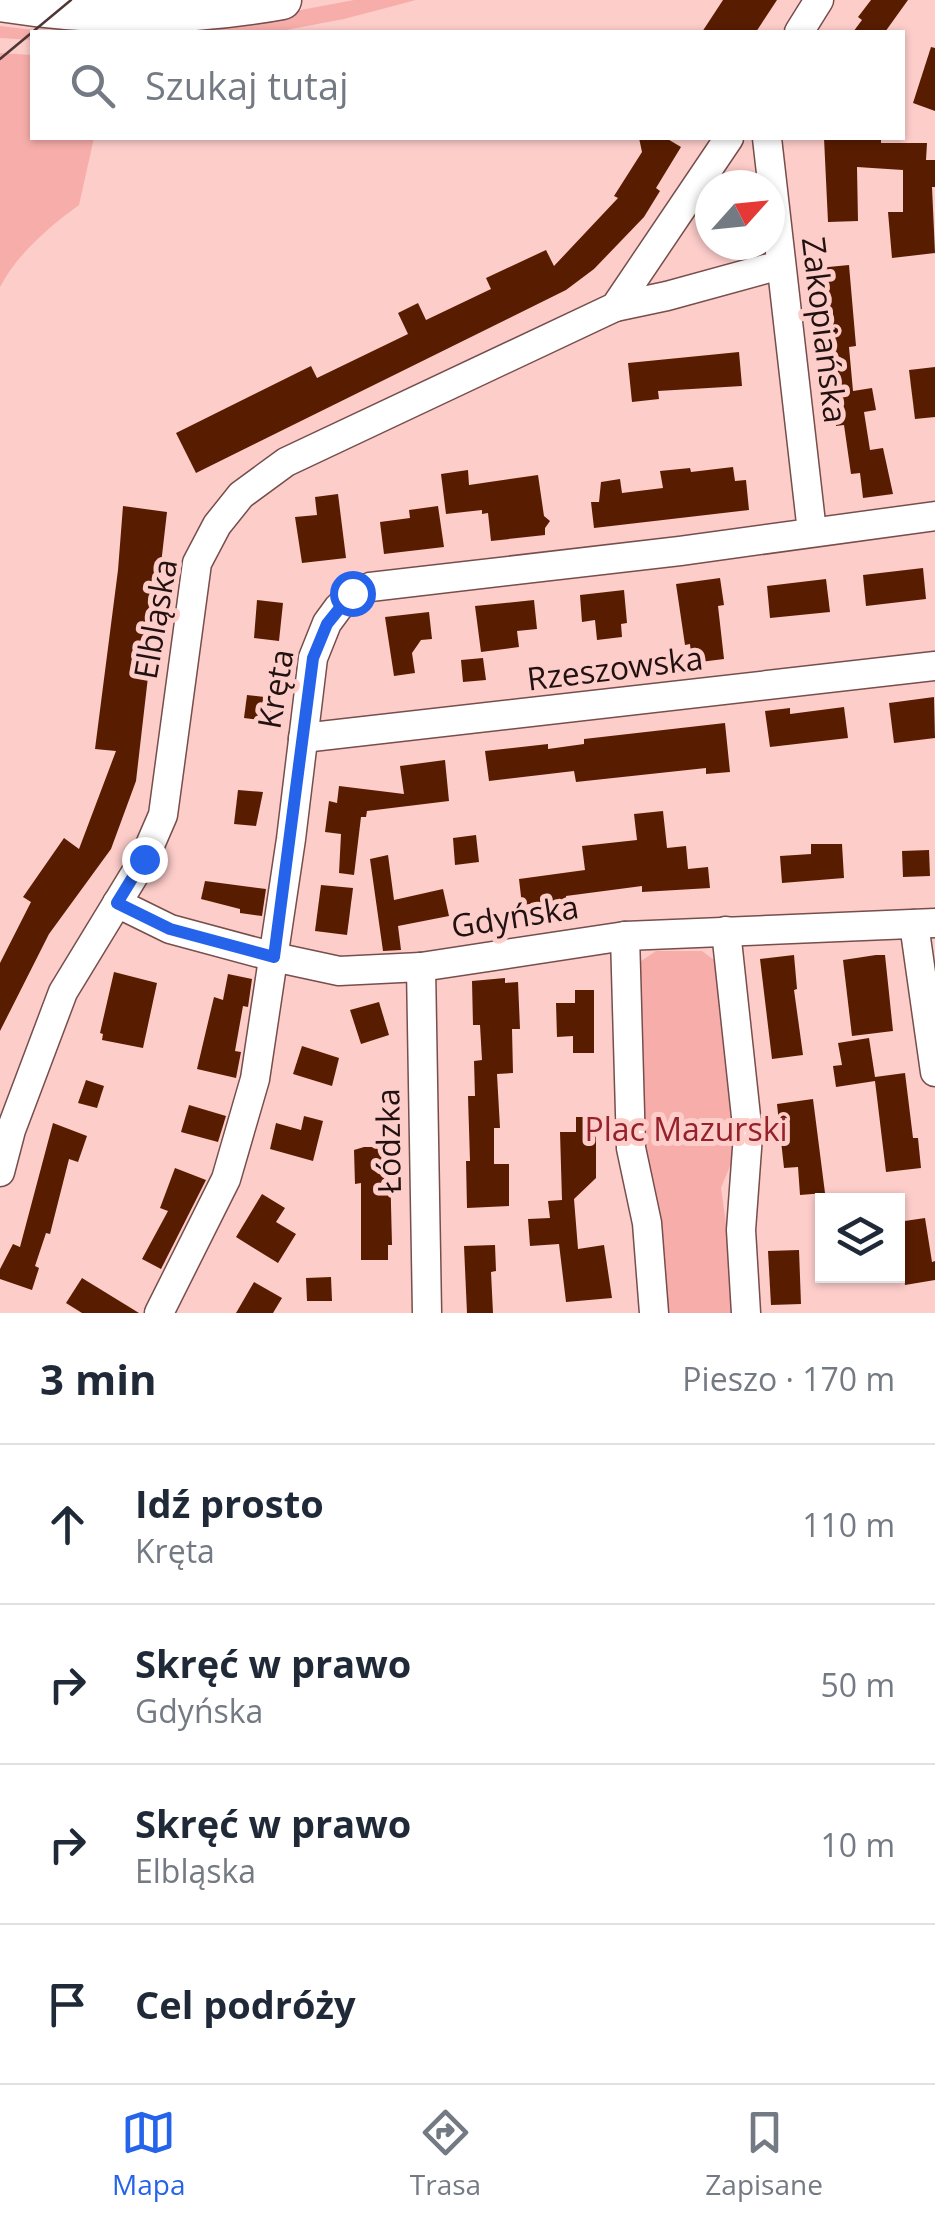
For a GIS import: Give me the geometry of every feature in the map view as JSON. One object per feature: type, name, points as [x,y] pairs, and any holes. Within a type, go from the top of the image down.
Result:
[{"type":"main road","points":[[0,2],[83,12],[158,13],[282,0]]},
{"type":"street","points":[[800,30],[820,0]]},
{"type":"street","points":[[615,307],[729,140]]},
{"type":"street","name":"Zakopiańska","points":[[767,140],[812,532]]},
{"type":"street","name":"Elbląska","points":[[0,1172],[63,992],[144,859],[163,815],[197,563],[218,525],[242,494],[286,462],[615,307],[780,264]]},
{"type":"street","name":"Kręta","points":[[159,1313],[226,1179],[255,1079],[313,658],[327,624],[352,593],[370,587],[935,516]]},
{"type":"street","name":"Rzeszowska","points":[[303,738],[935,666]]},
{"type":"street","name":"Gdyńska","points":[[117,903],[170,929],[339,970],[421,967],[625,936],[925,923]]},
{"type":"street","points":[[925,923],[935,1072]]},
{"type":"street","points":[[726,930],[748,1135],[742,1230],[746,1313]]},
{"type":"street","points":[[625,936],[631,1148],[647,1223],[654,1313]]},
{"type":"street","name":"Łódzka","points":[[421,967],[428,1313]]},
{"type":"green space","points":[[354,0],[416,0],[286,30],[216,30]]},
{"type":"green space","points":[[0,26],[34,30],[30,30],[30,40],[0,38]]},
{"type":"green space","points":[[0,53],[30,55],[30,140],[94,140],[79,205],[35,242],[0,287]]},
{"type":"green space","name":"Plac Mazurski","points":[[656,951],[702,951],[718,963],[735,1154],[721,1188],[734,1280],[733,1313],[662,1313],[643,1164],[638,963]]},
{"type":"building","points":[[723,0],[777,0],[757,30],[703,30]]},
{"type":"building","points":[[871,0],[908,0],[886,30],[854,30],[862,20],[858,17]]},
{"type":"building","points":[[931,47],[935,48],[935,111],[913,103]]},
{"type":"building","points":[[639,140],[669,140],[681,147],[644,217],[594,269],[566,290],[196,473],[176,433],[311,366],[317,378],[408,334],[398,313],[418,303],[426,320],[491,289],[486,278],[546,250],[554,266],[618,198],[614,196],[642,152]]},
{"type":"building","points":[[824,140],[927,143],[926,160],[935,160],[935,253],[892,258],[888,212],[903,212],[903,170],[857,167],[858,221],[828,222]]},
{"type":"building","points":[[849,265],[856,346],[849,347],[853,391],[872,388],[876,410],[864,412],[870,450],[883,448],[893,494],[863,498],[860,473],[851,474],[844,425],[836,426],[818,268]]},
{"type":"building","points":[[739,352],[742,386],[658,391],[659,399],[632,402],[628,363]]},
{"type":"building","points":[[935,367],[935,417],[915,419],[909,370]]},
{"type":"building","points":[[733,467],[735,481],[746,480],[749,510],[594,528],[591,502],[599,502],[601,482],[620,479],[622,493],[663,488],[660,471]]},
{"type":"building","points":[[468,470],[469,485],[538,475],[544,516],[550,521],[545,535],[491,541],[488,513],[482,514],[482,510],[446,514],[441,474]]},
{"type":"building","points":[[338,494],[346,558],[302,563],[295,517],[317,515],[315,497]]},
{"type":"building","points":[[123,506],[167,512],[136,781],[111,849],[49,934],[0,1031],[0,963],[31,902],[23,897],[64,838],[79,849],[116,751],[95,749]]},
{"type":"building","points":[[438,506],[444,547],[384,554],[380,522],[410,518],[409,510]]},
{"type":"building","points":[[923,568],[926,599],[866,606],[863,575]]},
{"type":"building","points":[[720,578],[724,605],[718,606],[724,659],[692,663],[690,644],[685,645],[676,584]]},
{"type":"building","points":[[826,579],[830,612],[770,618],[767,586]]},
{"type":"building","points":[[624,590],[627,623],[621,624],[622,637],[597,640],[595,620],[582,622],[580,595]]},
{"type":"building","points":[[257,600],[283,603],[279,641],[254,638]]},
{"type":"building","points":[[534,600],[537,629],[517,631],[519,647],[481,652],[475,606]]},
{"type":"building","points":[[429,612],[432,639],[421,640],[412,653],[415,673],[394,676],[385,617]]},
{"type":"building","points":[[483,658],[486,680],[463,682],[461,660]]},
{"type":"building","points":[[247,695],[273,698],[270,721],[244,718]]},
{"type":"building","points":[[934,697],[935,738],[894,743],[889,703]]},
{"type":"building","points":[[844,707],[848,738],[770,747],[765,711],[790,708],[790,714]]},
{"type":"building","points":[[725,723],[730,772],[706,774],[706,768],[576,782],[574,771],[489,781],[485,751],[548,744],[548,749],[584,744],[584,739]]},
{"type":"building","points":[[445,760],[449,801],[367,811],[366,817],[361,817],[354,875],[339,873],[341,834],[325,832],[329,801],[337,803],[339,786],[404,794],[400,766]]},
{"type":"building","points":[[238,790],[263,792],[256,826],[234,824]]},
{"type":"building","points":[[663,811],[667,848],[686,846],[688,869],[708,867],[710,888],[642,892],[642,886],[566,896],[567,906],[538,910],[537,903],[522,905],[519,879],[585,870],[582,846],[637,840],[634,814]]},
{"type":"building","points":[[476,835],[479,862],[455,865],[453,838]]},
{"type":"building","points":[[811,844],[842,844],[844,878],[782,883],[780,856],[811,854]]},
{"type":"building","points":[[929,850],[930,876],[903,877],[902,851]]},
{"type":"building","points":[[388,855],[394,900],[443,889],[449,916],[398,926],[401,950],[383,951],[370,859]]},
{"type":"building","points":[[205,881],[266,889],[262,916],[240,913],[240,909],[201,899]]},
{"type":"building","points":[[321,885],[353,888],[347,935],[315,931]]},
{"type":"building","points":[[794,955],[794,990],[803,1055],[772,1059],[760,959]]},
{"type":"building","points":[[885,955],[893,1031],[852,1036],[843,960]]},
{"type":"building","points":[[114,972],[157,983],[143,1048],[102,1040],[100,1033]]},
{"type":"building","points":[[228,974],[252,979],[235,1051],[241,1052],[236,1078],[197,1069],[214,997],[223,1000]]},
{"type":"building","points":[[505,978],[505,983],[518,982],[520,1029],[512,1029],[513,1073],[497,1074],[500,1128],[494,1128],[494,1164],[509,1164],[509,1206],[467,1208],[468,1096],[475,1096],[474,1061],[482,1060],[480,1025],[473,1025],[472,981]]},
{"type":"building","points":[[575,990],[594,990],[594,1053],[573,1053],[573,1036],[557,1037],[556,1003],[575,1003]]},
{"type":"building","points":[[379,1002],[389,1035],[361,1044],[350,1010]]},
{"type":"building","points":[[869,1038],[875,1077],[905,1073],[921,1168],[886,1172],[875,1081],[836,1087],[833,1066],[842,1065],[838,1043]]},
{"type":"building","points":[[302,1046],[339,1058],[332,1086],[293,1074]]},
{"type":"building","points":[[86,1080],[104,1086],[97,1108],[78,1103]]},
{"type":"building","points":[[813,1099],[825,1193],[800,1195],[798,1167],[784,1168],[777,1104]]},
{"type":"building","points":[[189,1105],[226,1116],[218,1142],[181,1132]]},
{"type":"building","points":[[304,1116],[323,1121],[313,1161],[270,1149],[276,1123],[301,1130]]},
{"type":"building","points":[[576,1117],[596,1117],[596,1178],[574,1199],[578,1249],[604,1245],[612,1298],[566,1302],[559,1244],[530,1246],[528,1219],[550,1218],[548,1201],[562,1200],[560,1132],[576,1132]]},
{"type":"building","points":[[53,1123],[87,1136],[78,1162],[69,1159],[50,1234],[46,1233],[35,1266],[39,1268],[32,1290],[0,1279],[0,1269],[13,1244],[20,1247]]},
{"type":"building","points":[[384,1147],[385,1165],[390,1165],[392,1245],[388,1245],[388,1260],[361,1260],[361,1183],[355,1184],[354,1150]]},
{"type":"building","points":[[175,1168],[206,1180],[161,1269],[142,1259],[168,1211],[160,1208]]},
{"type":"building","points":[[262,1194],[285,1208],[276,1222],[296,1234],[278,1263],[236,1237]]},
{"type":"building","points":[[925,1218],[932,1262],[935,1261],[935,1280],[905,1285],[905,1221]]},
{"type":"building","points":[[495,1245],[496,1271],[491,1272],[493,1313],[467,1313],[464,1246]]},
{"type":"building","points":[[799,1250],[801,1304],[771,1305],[768,1251]]},
{"type":"building","points":[[331,1277],[332,1301],[307,1301],[306,1278]]},
{"type":"building","points":[[82,1278],[139,1313],[82,1313],[66,1303]]},
{"type":"building","points":[[254,1282],[282,1298],[273,1313],[236,1313]]},
{"type":"tram line","points":[[35,30],[71,0]]},
{"type":"tram line","points":[[0,59],[30,34]]},
{"type":"route","points":[[144,859],[117,903],[170,929],[274,957],[313,658],[327,624],[352,593]]}]
